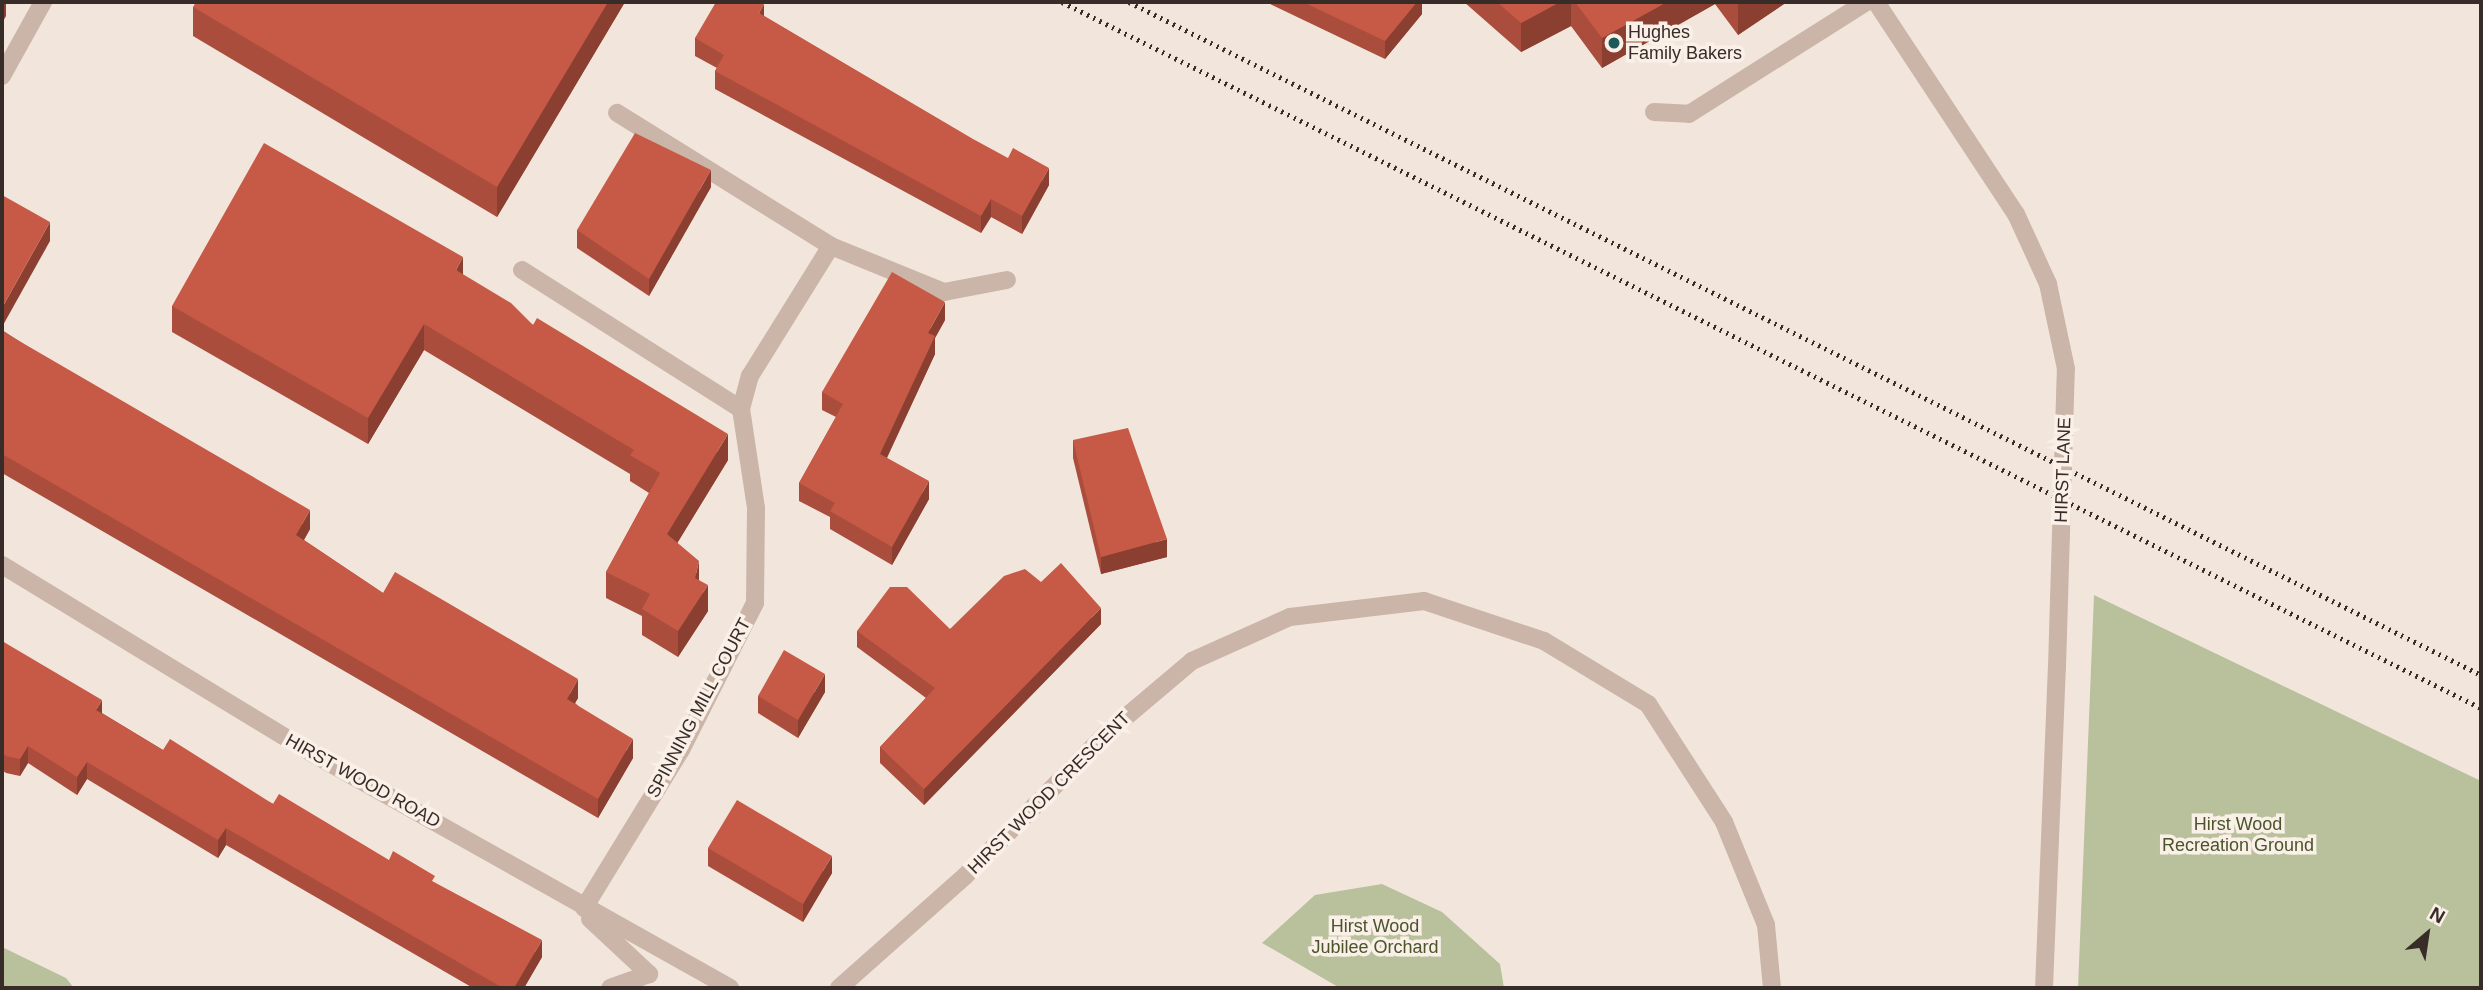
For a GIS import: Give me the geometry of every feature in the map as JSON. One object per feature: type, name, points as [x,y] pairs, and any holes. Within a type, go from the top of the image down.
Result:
[{"type":"street","points":[[2,76],[43,2]]},
{"type":"street","points":[[1654,112],[1689,114],[1866,2]]},
{"type":"street","name":"HIRST LANE","points":[[1876,2],[2016,214],[2048,284],[2066,369],[2044,988]]},
{"type":"street","points":[[617,113],[831,246],[944,292],[1007,280]]},
{"type":"street","name":"SPINNING MILL COURT","points":[[584,908],[681,750],[755,603],[757,508],[741,408],[750,376],[831,246]]},
{"type":"street","points":[[522,271],[741,408]]},
{"type":"street","name":"HIRST WOOD ROAD","points":[[2,565],[301,747],[557,888],[584,908],[730,988]]},
{"type":"street","name":"HIRST WOOD CRESCENT","points":[[839,988],[965,876],[1108,732],[1192,661],[1290,617],[1424,601],[1544,640],[1648,704],[1724,822],[1766,925],[1772,988]]},
{"type":"street","points":[[557,888],[649,974],[610,988]]},
{"type":"green space","name":"Hirst Wood Recreation Ground","points":[[2094,595],[2481,781],[2481,988],[2078,988]]},
{"type":"green space","name":"Hirst Wood Jubilee Orchard","points":[[1382,884],[1442,912],[1500,964],[1504,988],[1340,988],[1262,943],[1315,895]]},
{"type":"green space","points":[[2,947],[66,978],[74,988],[2,988]]},
{"type":"building","points":[[196,2],[608,2],[497,187],[193,7]]},
{"type":"building","points":[[716,2],[760,2],[764,4],[759,13],[973,139],[1008,158],[1013,148],[1049,168],[1022,216],[991,199],[981,216],[715,71],[724,55],[695,38]]},
{"type":"building","points":[[1303,2],[1417,2],[1385,41]]},
{"type":"building","points":[[1497,2],[1560,2],[1521,23]]},
{"type":"building","points":[[1575,2],[1667,2],[1602,38]]},
{"type":"building","points":[[635,133],[711,170],[649,279],[577,230]]},
{"type":"building","points":[[264,143],[463,257],[456,270],[511,303],[533,325],[537,318],[728,434],[667,534],[699,561],[695,578],[708,585],[678,631],[642,609],[650,594],[606,572],[660,473],[630,455],[634,450],[424,324],[368,418],[172,306]]},
{"type":"building","points":[[2,195],[50,222],[2,308]]},
{"type":"building","points":[[892,272],[945,302],[928,333],[935,336],[880,454],[929,481],[892,547],[830,511],[835,503],[799,483],[843,404],[822,392]]},
{"type":"building","points":[[2,331],[310,510],[296,535],[383,593],[395,572],[578,679],[567,699],[633,739],[598,799],[2,454]]},
{"type":"building","points":[[1128,428],[1167,539],[1101,557],[1073,440]]},
{"type":"building","points":[[1061,563],[1101,608],[924,789],[880,747],[935,688],[857,631],[890,587],[907,587],[950,629],[1004,576],[1025,569],[1041,582]]},
{"type":"building","points":[[2,641],[102,700],[96,710],[163,750],[170,739],[273,804],[279,794],[389,860],[393,851],[435,876],[432,881],[542,940],[514,988],[503,988],[226,828],[218,840],[87,762],[77,777],[28,746],[20,759],[6,756],[2,753]]},
{"type":"building","points":[[784,650],[825,674],[798,720],[758,696]]},
{"type":"building","points":[[737,800],[832,856],[803,904],[708,848]]},
{"type":"railway","points":[[1062,2],[2481,708]]},
{"type":"railway","points":[[1129,2],[2481,675]]},
{"type":"place","name":"Hughes Family Bakers","points":[[1614,43]]}]
